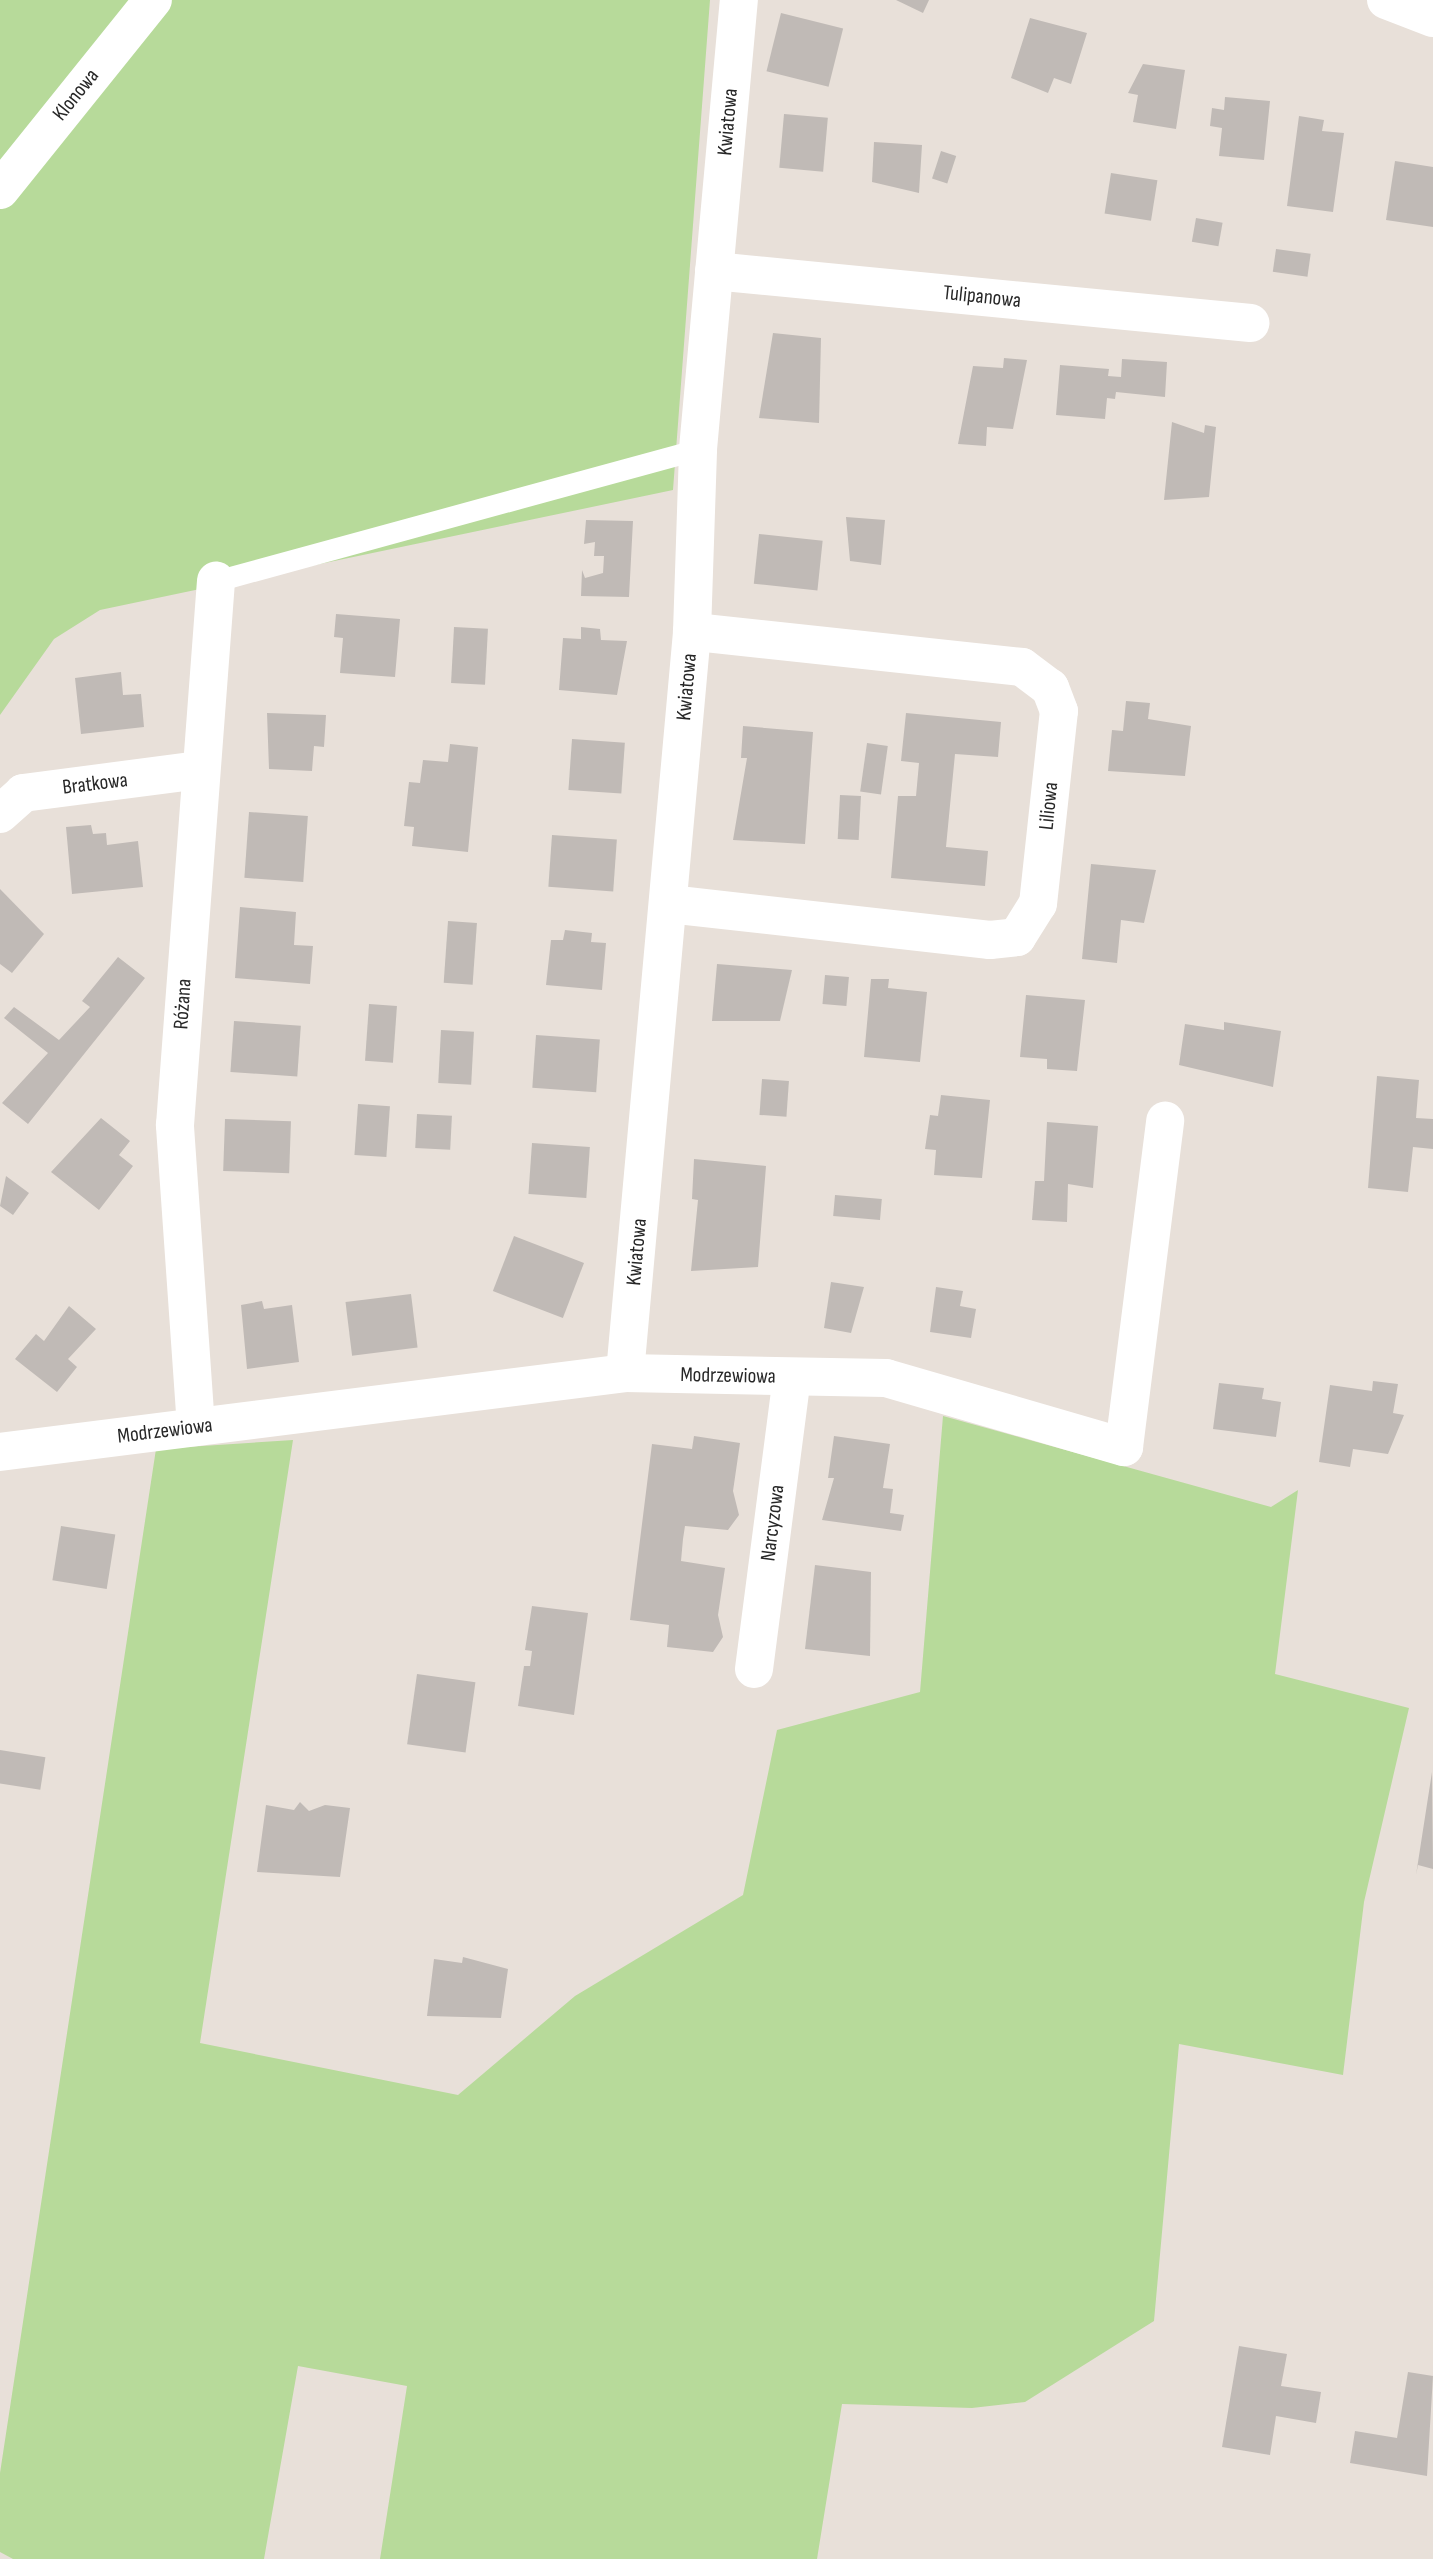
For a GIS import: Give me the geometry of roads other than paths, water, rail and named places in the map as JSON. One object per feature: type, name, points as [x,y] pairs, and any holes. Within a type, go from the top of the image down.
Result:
[{"type":"street","name":"Klonowa","points":[[0,190],[153,0]]},
{"type":"street","name":"Kwiatowa","points":[[625,1373],[692,632],[698,449],[739,0]]},
{"type":"street","points":[[1386,0],[1433,18]]},
{"type":"street","name":"Tulipanowa","points":[[714,271],[1250,323]]},
{"type":"street","name":"Różana","points":[[196,1427],[175,1125],[198,771],[216,581]]},
{"type":"street","name":"Liliowa","points":[[669,904],[990,940],[1017,937],[1038,904],[1059,711],[1050,688],[1022,667],[692,632]]},
{"type":"street","name":"Bratkowa","points":[[0,814],[23,793],[198,771]]},
{"type":"street","name":"Modrzewiowa","points":[[8,1443],[196,1427],[625,1373],[886,1378],[1124,1447],[1165,1121]]},
{"type":"street","name":"Narcyzowa","points":[[754,1669],[792,1377]]},
{"type":"lane","points":[[216,581],[698,449]]}]
